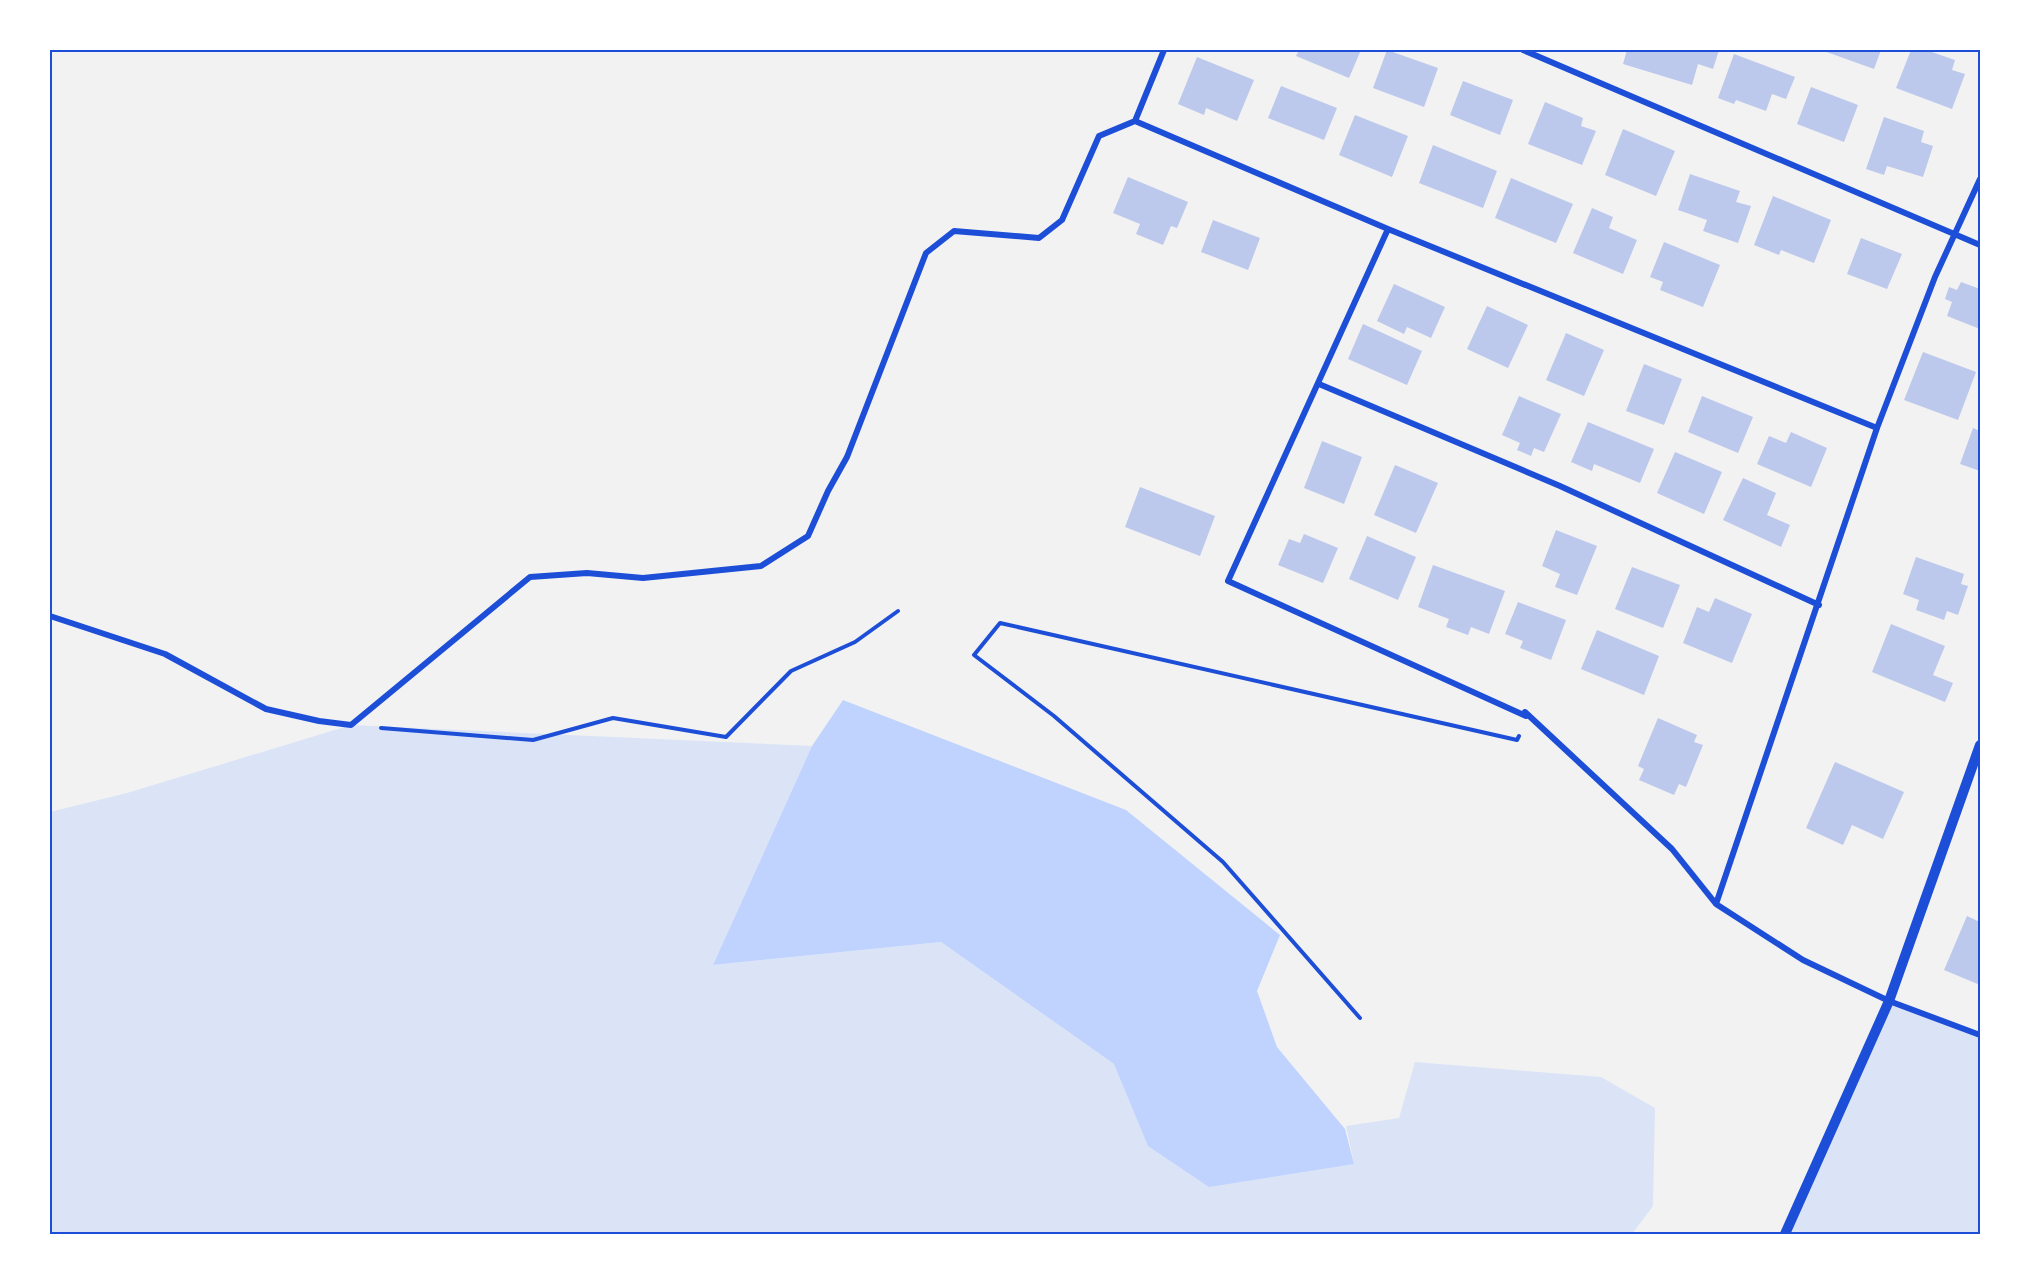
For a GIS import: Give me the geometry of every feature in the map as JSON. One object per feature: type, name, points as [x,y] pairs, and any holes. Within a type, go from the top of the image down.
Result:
[{"type":"street","points":[[50,616],[165,654],[266,709],[319,721],[351,725],[530,577],[587,573],[643,578],[761,566],[808,536],[828,491],[847,457],[926,253],[954,231],[1039,238],[1062,220],[1099,136],[1135,121],[1164,50]]},
{"type":"street","points":[[1523,50],[1980,244]]},
{"type":"street","points":[[1135,121],[1388,229],[1877,428]]},
{"type":"street","points":[[1716,904],[1877,428],[1935,277],[1980,179]]},
{"type":"street","points":[[1388,229],[1228,580],[1526,716],[1525,712],[1672,849],[1716,904],[1803,960],[1889,1001],[1980,1035]]},
{"type":"street","points":[[1319,384],[1560,486],[1819,605]]},
{"type":"street","points":[[1785,1234],[1889,1001],[1980,745]]},
{"type":"path","points":[[351,725],[533,740],[613,718],[726,737],[791,671],[855,642],[898,611]]},
{"type":"path","points":[[1360,1018],[1222,862],[1054,716],[974,654],[1000,623],[1517,740],[1526,716]]},
{"type":"shaded area","points":[[351,725],[812,746],[713,965],[941,942],[1114,1064],[1354,1164],[1346,1126],[1399,1118],[1415,1062],[1601,1077],[1655,1108],[1653,1206],[1632,1234],[50,1234],[50,812],[127,793]]},
{"type":"shaded area","points":[[1889,1001],[1980,1035],[1980,1234],[1785,1234]]},
{"type":"water","points":[[843,700],[1126,810],[1280,935],[1257,991],[1277,1047],[1345,1129],[1354,1164],[1209,1187],[1148,1146],[1114,1064],[941,942],[713,965],[812,746]]},
{"type":"building","points":[[1299,50],[1361,50],[1349,78],[1296,56]]},
{"type":"building","points":[[1387,50],[1438,68],[1424,107],[1373,88]]},
{"type":"building","points":[[1627,50],[1719,50],[1713,69],[1698,64],[1692,85],[1623,64]]},
{"type":"building","points":[[1821,50],[1881,50],[1874,69]]},
{"type":"building","points":[[1911,50],[1926,50],[1955,60],[1952,70],[1965,74],[1952,109],[1896,88]]},
{"type":"building","points":[[1734,54],[1795,77],[1786,99],[1772,94],[1766,111],[1736,100],[1734,104],[1718,98]]},
{"type":"building","points":[[1197,57],[1254,80],[1237,121],[1206,108],[1204,115],[1178,104]]},
{"type":"building","points":[[1463,81],[1513,100],[1500,135],[1450,115]]},
{"type":"building","points":[[1281,86],[1337,108],[1324,140],[1268,118]]},
{"type":"building","points":[[1811,87],[1858,105],[1844,142],[1797,124]]},
{"type":"building","points":[[1545,102],[1583,118],[1581,126],[1596,131],[1582,165],[1528,144]]},
{"type":"building","points":[[1355,115],[1408,136],[1392,177],[1339,155]]},
{"type":"building","points":[[1884,117],[1924,131],[1921,142],[1933,146],[1923,177],[1887,166],[1884,175],[1866,169]]},
{"type":"building","points":[[1623,129],[1675,151],[1656,196],[1605,175]]},
{"type":"building","points":[[1433,145],[1497,171],[1483,208],[1419,183]]},
{"type":"building","points":[[1690,174],[1740,191],[1736,202],[1751,206],[1738,243],[1703,231],[1707,220],[1678,210]]},
{"type":"building","points":[[1128,177],[1188,202],[1177,228],[1171,226],[1163,245],[1136,234],[1140,224],[1113,213]]},
{"type":"building","points":[[1511,178],[1573,204],[1556,243],[1495,218]]},
{"type":"building","points":[[1773,196],[1831,220],[1814,263],[1781,250],[1779,255],[1754,245]]},
{"type":"building","points":[[1592,208],[1613,217],[1609,228],[1637,240],[1623,274],[1573,253]]},
{"type":"building","points":[[1213,220],[1260,238],[1248,270],[1201,252]]},
{"type":"building","points":[[1861,238],[1902,254],[1887,289],[1847,274]]},
{"type":"building","points":[[1664,242],[1720,265],[1703,307],[1660,290],[1663,282],[1650,277]]},
{"type":"building","points":[[1961,282],[1980,289],[1980,329],[1947,316],[1952,302],[1945,299],[1949,287],[1957,290]]},
{"type":"building","points":[[1394,284],[1445,307],[1431,338],[1407,327],[1404,334],[1377,321]]},
{"type":"building","points":[[1487,306],[1528,325],[1508,368],[1467,349]]},
{"type":"building","points":[[1363,324],[1422,351],[1407,385],[1348,359]]},
{"type":"building","points":[[1566,333],[1604,350],[1584,396],[1546,380]]},
{"type":"building","points":[[1923,352],[1976,372],[1958,420],[1904,400]]},
{"type":"building","points":[[1644,364],[1682,379],[1664,425],[1626,411]]},
{"type":"building","points":[[1519,396],[1561,414],[1544,452],[1534,448],[1531,456],[1517,450],[1520,443],[1502,435]]},
{"type":"building","points":[[1702,396],[1753,417],[1738,453],[1688,432]]},
{"type":"building","points":[[1588,422],[1654,449],[1640,483],[1594,464],[1592,471],[1571,462]]},
{"type":"building","points":[[1973,428],[1980,431],[1980,471],[1960,464]]},
{"type":"building","points":[[1791,432],[1827,448],[1811,487],[1757,464],[1769,436],[1786,443]]},
{"type":"building","points":[[1322,441],[1362,457],[1344,504],[1304,488]]},
{"type":"building","points":[[1675,452],[1722,472],[1704,514],[1657,493]]},
{"type":"building","points":[[1395,465],[1438,483],[1416,533],[1374,515]]},
{"type":"building","points":[[1743,478],[1776,493],[1767,515],[1790,525],[1781,547],[1723,520]]},
{"type":"building","points":[[1140,487],[1215,516],[1200,556],[1125,527]]},
{"type":"building","points":[[1556,530],[1597,546],[1577,595],[1555,587],[1560,574],[1542,566]]},
{"type":"building","points":[[1304,534],[1338,548],[1323,583],[1278,565],[1289,539],[1300,543]]},
{"type":"building","points":[[1367,536],[1416,557],[1398,600],[1349,579]]},
{"type":"building","points":[[1916,557],[1964,574],[1961,584],[1968,586],[1958,615],[1947,611],[1944,620],[1916,610],[1919,600],[1903,594]]},
{"type":"building","points":[[1433,565],[1505,591],[1489,634],[1471,627],[1468,635],[1446,627],[1449,619],[1418,607]]},
{"type":"building","points":[[1632,567],[1680,585],[1663,628],[1615,609]]},
{"type":"building","points":[[1715,598],[1752,614],[1732,663],[1683,643],[1697,607],[1709,612]]},
{"type":"building","points":[[1518,602],[1566,620],[1551,660],[1520,648],[1523,641],[1505,634]]},
{"type":"building","points":[[1891,624],[1945,646],[1933,675],[1953,683],[1945,702],[1872,672]]},
{"type":"building","points":[[1597,630],[1659,656],[1644,695],[1581,669]]},
{"type":"building","points":[[1658,718],[1697,735],[1694,742],[1703,745],[1686,787],[1679,784],[1674,795],[1639,780],[1644,769],[1638,766]]},
{"type":"building","points":[[1835,762],[1904,792],[1883,839],[1852,825],[1843,845],[1806,828]]},
{"type":"building","points":[[1967,916],[1980,922],[1980,985],[1944,970]]}]
